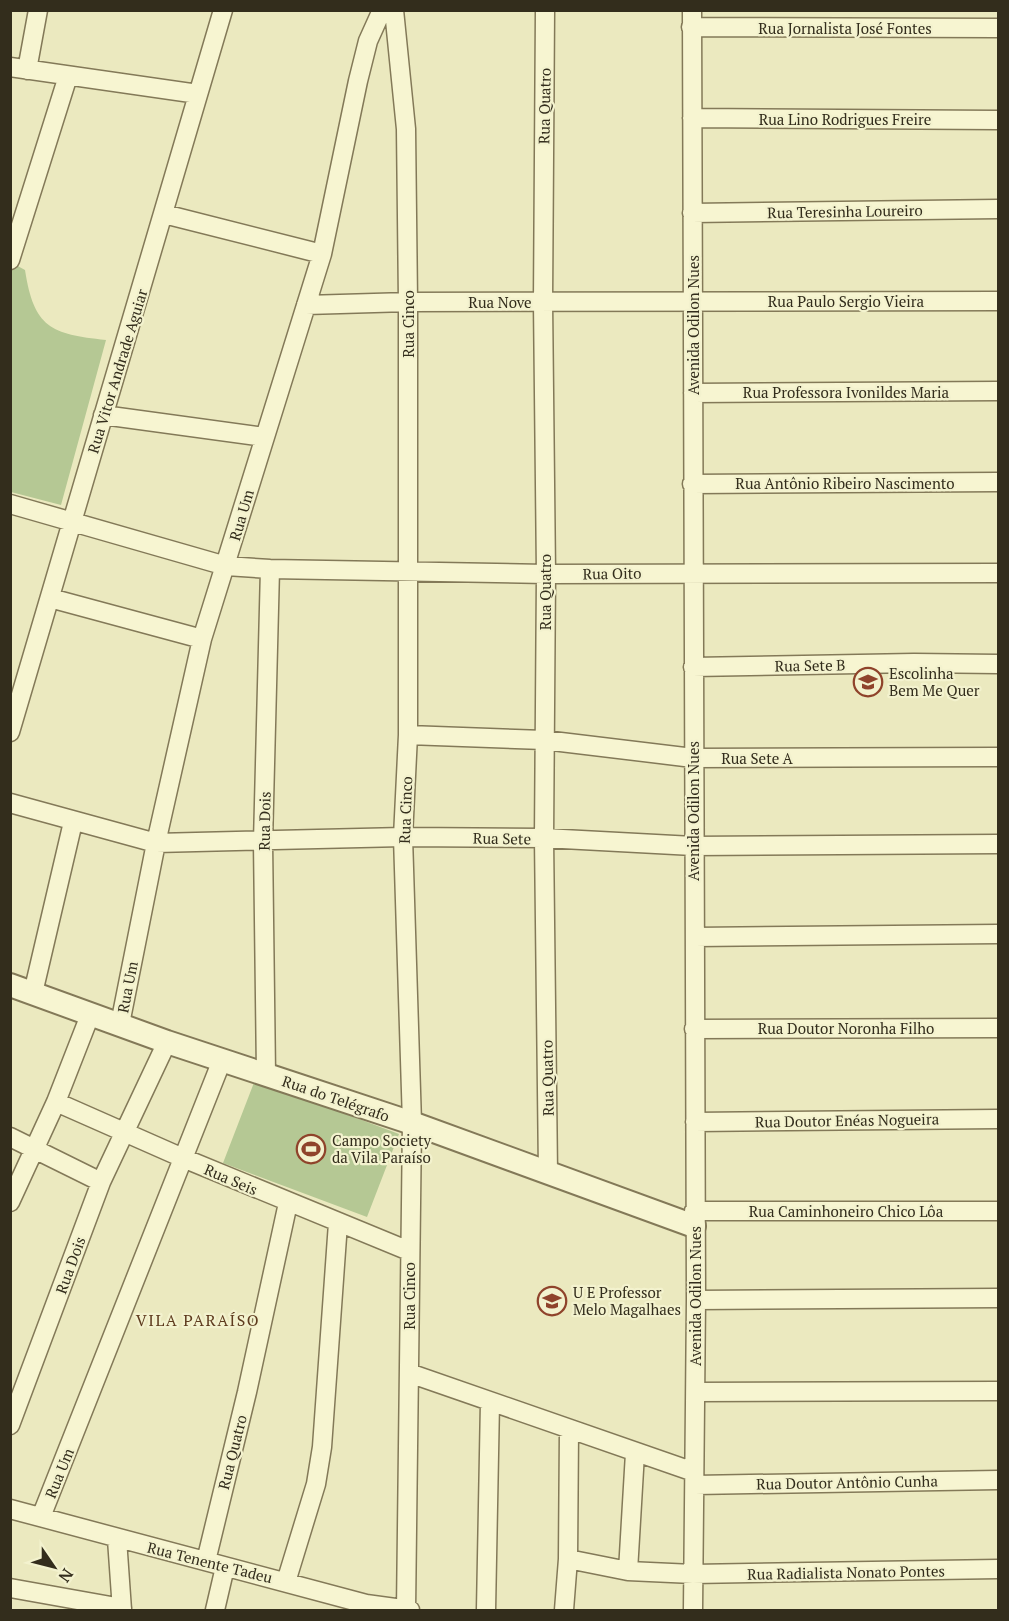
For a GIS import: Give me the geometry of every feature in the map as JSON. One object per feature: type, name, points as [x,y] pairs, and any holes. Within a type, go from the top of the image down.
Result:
[{"type":"street","points":[[38,10],[19,69],[198,94]]},
{"type":"street","name":"Rua Vitor Andrade Aguiar","points":[[10,732],[223,10]]},
{"type":"street","name":"Rua Um","points":[[120,1024],[156,843],[202,639],[322,254],[358,81],[368,41],[382,10]]},
{"type":"street","name":"Rua Cinco","points":[[394,10],[406,129],[408,302],[408,735],[403,837],[412,1123],[409,1251],[408,1610]]},
{"type":"street","name":"Rua Quatro","points":[[545,10],[544,838],[548,1173]]},
{"type":"street","name":"Rua Jornalista José Fontes","points":[[691,19],[999,28]]},
{"type":"street","name":"Avenida Odilon Nues","points":[[691,19],[696,1299],[693,1611]]},
{"type":"street","points":[[10,260],[68,76]]},
{"type":"street","name":"Rua Lino Rodrigues Freire","points":[[692,118],[999,120]]},
{"type":"street","name":"Rua Teresinha Loureiro","points":[[692,213],[999,209]]},
{"type":"street","points":[[164,214],[322,254]]},
{"type":"street","name":"Rua Paulo Sergio Vieira","points":[[693,302],[999,301]]},
{"type":"street","name":"Rua Nove","points":[[306,305],[408,302],[693,302]]},
{"type":"street","name":"Rua Professora Ivonildes Maria","points":[[693,393],[999,391]]},
{"type":"street","points":[[103,415],[264,437]]},
{"type":"street","name":"Rua Antônio Ribeiro Nascimento","points":[[692,484],[999,482]]},
{"type":"street","points":[[10,504],[226,566]]},
{"type":"street","name":"Rua Oito","points":[[226,566],[270,569],[546,574],[999,573]]},
{"type":"street","name":"Rua Dois","points":[[266,1074],[263,842],[270,569]]},
{"type":"street","points":[[50,598],[202,639]]},
{"type":"street","name":"Rua Sete B","points":[[693,667],[914,663],[999,664]]},
{"type":"street","name":"Rua Sete A","points":[[408,735],[544,740],[693,758],[999,757]]},
{"type":"street","name":"Rua Sete","points":[[10,803],[72,822],[156,843],[403,837],[544,838],[693,846],[999,844]]},
{"type":"street","points":[[33,993],[72,822]]},
{"type":"street","points":[[695,937],[999,934]]},
{"type":"street","name":"Rua do Telégrafo","points":[[10,985],[167,1042],[412,1123],[548,1173],[694,1218]]},
{"type":"street","points":[[10,1202],[56,1102],[90,1015]]},
{"type":"street","name":"Rua Doutor Noronha Filho","points":[[694,1029],[999,1028]]},
{"type":"street","name":"Rua Dois","points":[[10,1425],[101,1182],[167,1042]]},
{"type":"street","name":"Rua Um","points":[[41,1517],[222,1060]]},
{"type":"street","name":"Rua Seis","points":[[56,1102],[288,1203],[409,1251]]},
{"type":"street","name":"Rua Doutor Enéas Nogueira","points":[[694,1122],[999,1119]]},
{"type":"street","points":[[10,1137],[101,1182]]},
{"type":"street","name":"Rua Quatro","points":[[206,1561],[247,1392],[288,1203]]},
{"type":"street","name":"Rua Caminhoneiro Chico Lôa","points":[[694,1218],[999,1211]]},
{"type":"street","points":[[286,1582],[316,1484],[322,1447],[338,1224]]},
{"type":"street","points":[[696,1299],[999,1298]]},
{"type":"street","points":[[409,1373],[635,1453],[694,1478]]},
{"type":"street","points":[[695,1392],[999,1391]]},
{"type":"street","points":[[486,1611],[490,1402]]},
{"type":"street","points":[[564,1611],[568,1559],[569,1430]]},
{"type":"street","points":[[628,1571],[635,1453]]},
{"type":"street","name":"Rua Doutor Antônio Cunha","points":[[694,1478],[999,1480]]},
{"type":"street","name":"Rua Tenente Tadeu","points":[[10,1509],[286,1582],[366,1607],[408,1610]]},
{"type":"street","points":[[10,1588],[122,1609],[117,1539]]},
{"type":"street","points":[[568,1559],[628,1571],[693,1574]]},
{"type":"street","points":[[215,1611],[225,1567]]},
{"type":"street","name":"Rua Radialista Nonato Pontes","points":[[693,1574],[999,1569]]},
{"type":"green space","points":[[14,264],[25,270],[34,305],[48,324],[71,335],[106,340],[61,505],[11,492],[10,275]]},
{"type":"green space","name":"Campo Society da Vila Paraíso","points":[[255,1080],[399,1134],[367,1217],[223,1163]]},
{"type":"place","name":"Escolinha Bem Me Quer","points":[[868,682]]},
{"type":"place","name":"Campo Society da Vila Paraíso","points":[[311,1149]]},
{"type":"place","name":"U E Professor Melo Magalhaes","points":[[552,1301]]},
{"type":"district","name":"VILA PARAÍSO","points":[[198,1320]]}]
